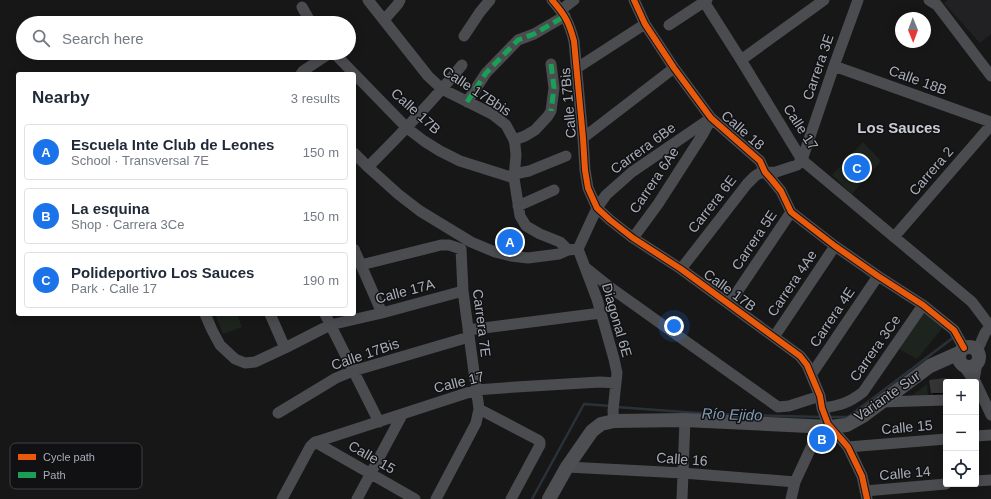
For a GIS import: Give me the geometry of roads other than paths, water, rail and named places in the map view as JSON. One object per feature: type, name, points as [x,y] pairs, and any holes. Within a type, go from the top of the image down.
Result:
[{"type":"main road","name":"Variante Sur","points":[[550,499],[567,467],[592,431],[614,411],[685,420],[827,426],[847,425],[863,416],[930,366],[971,353]]},
{"type":"street","name":"Calle 17Bbis","points":[[368,0],[428,76],[442,89],[492,114],[506,125],[514,140],[516,155],[514,176],[520,216],[526,226],[573,249]]},
{"type":"street","points":[[384,20],[400,0]]},
{"type":"street","points":[[464,36],[490,0]]},
{"type":"street","name":"Calle 17Bis","points":[[552,0],[563,13],[571,27],[574,40],[584,138],[585,170],[588,188],[597,208]]},
{"type":"street","points":[[467,102],[486,73],[518,40],[534,34],[563,13],[574,0]]},
{"type":"street","name":"Calle 18","points":[[634,0],[645,24],[674,68],[711,118],[760,161],[770,172],[772,180],[781,191],[792,212],[835,246],[923,305],[971,353],[975,379]]},
{"type":"street","points":[[741,60],[824,0]]},
{"type":"street","name":"Carrera 3E","points":[[799,162],[858,0]]},
{"type":"street","points":[[669,25],[704,1]]},
{"type":"street","name":"Calle 17","points":[[704,1],[741,60],[799,162],[894,237],[972,302],[989,328]]},
{"type":"street","points":[[936,2],[991,76]]},
{"type":"street","points":[[302,7],[307,16]]},
{"type":"street","points":[[577,68],[645,24]]},
{"type":"street","points":[[302,72],[320,60]]},
{"type":"street","name":"Calle 17B","points":[[341,60],[352,72]]},
{"type":"street","points":[[514,140],[535,130],[551,111],[554,80],[551,64]]},
{"type":"street","points":[[368,167],[407,128],[462,65]]},
{"type":"street","name":"Calle 18B","points":[[834,66],[991,124]]},
{"type":"street","points":[[584,138],[674,68]]},
{"type":"street","name":"Calle 17B","points":[[356,76],[407,128],[430,145],[460,161],[514,176]]},
{"type":"street","name":"Carrera 6Be","points":[[573,249],[606,195],[632,172],[711,118]]},
{"type":"street","name":"Carrera 6Ae","points":[[633,238],[658,204],[703,134],[711,118]]},
{"type":"street","name":"Carrera 2","points":[[894,237],[991,124]]},
{"type":"street","points":[[356,155],[398,194],[420,211],[471,242],[494,252],[528,258],[559,254],[573,249]]},
{"type":"street","points":[[514,176],[566,156]]},
{"type":"street","name":"Carrera 6E","points":[[681,269],[747,184],[755,176],[760,173],[770,172],[799,162]]},
{"type":"street","points":[[518,206],[554,190]]},
{"type":"street","name":"Calle 17B","points":[[597,208],[633,238],[681,269],[800,356],[807,364],[812,375],[820,396],[827,426]]},
{"type":"street","name":"Carrera 5E","points":[[729,304],[792,212]]},
{"type":"street","points":[[361,265],[441,245],[449,245],[461,249],[471,242]]},
{"type":"street","name":"Carrera 4Ae","points":[[774,337],[835,246]]},
{"type":"street","name":"Carrera 7E","points":[[436,499],[476,423],[479,409],[463,292],[461,249]]},
{"type":"street","name":"Diagonal 6E","points":[[573,249],[586,268],[597,299],[614,359],[617,373],[614,411]]},
{"type":"street","points":[[356,254],[382,313]]},
{"type":"street","points":[[586,268],[611,288],[778,407],[789,406],[820,396]]},
{"type":"street","name":"Carrera 4E","points":[[812,375],[878,276]]},
{"type":"street","points":[[597,299],[611,288]]},
{"type":"street","name":"Calle 17A","points":[[206,316],[220,345],[236,359],[245,363],[255,362],[330,325],[463,292]]},
{"type":"street","name":"Carrera 3Ce","points":[[823,410],[854,399],[863,392],[923,305]]},
{"type":"street","name":"Calle 17Bis","points":[[278,413],[336,378],[353,370],[469,334],[601,313]]},
{"type":"street","points":[[271,316],[285,348]]},
{"type":"street","points":[[326,316],[379,422]]},
{"type":"street","points":[[971,353],[989,328]]},
{"type":"street","name":"Calle 17","points":[[315,442],[476,390],[600,382],[616,383]]},
{"type":"street","name":"Calle 18","points":[[979,399],[991,415]]},
{"type":"street","points":[[881,402],[943,400]]},
{"type":"street","points":[[479,409],[540,442],[540,446],[511,499]]},
{"type":"street","points":[[357,499],[402,415]]},
{"type":"street","points":[[682,499],[685,420]]},
{"type":"street","points":[[791,499],[795,482],[827,426],[848,447],[862,476],[866,495]]},
{"type":"street","points":[[979,436],[991,435]]},
{"type":"street","name":"Calle 15","points":[[848,447],[943,439]]},
{"type":"street","points":[[282,499],[310,446],[315,442]]},
{"type":"street","name":"Calle 15","points":[[315,442],[415,499]]},
{"type":"street","name":"Calle 16","points":[[567,467],[683,473],[795,482]]},
{"type":"street","points":[[979,481],[991,480]]},
{"type":"street","name":"Calle 14","points":[[866,495],[943,484]]},
{"type":"waterway","name":"Río Ejido","points":[[828,417],[848,417],[954,337]]},
{"type":"waterway","name":"Río Ejido","points":[[532,499],[584,404],[611,406]]},
{"type":"waterway","name":"Río Ejido","points":[[616,407],[712,414],[821,417]]},
{"type":"place","name":"Polideportivo Los Sauces","points":[[857,168]]},
{"type":"place","name":"Escuela Inte Club de Leones","points":[[510,242]]},
{"type":"place","name":"La esquina","points":[[822,439]]},
{"type":"district","name":"Los Sauces","points":[[899,127]]}]
